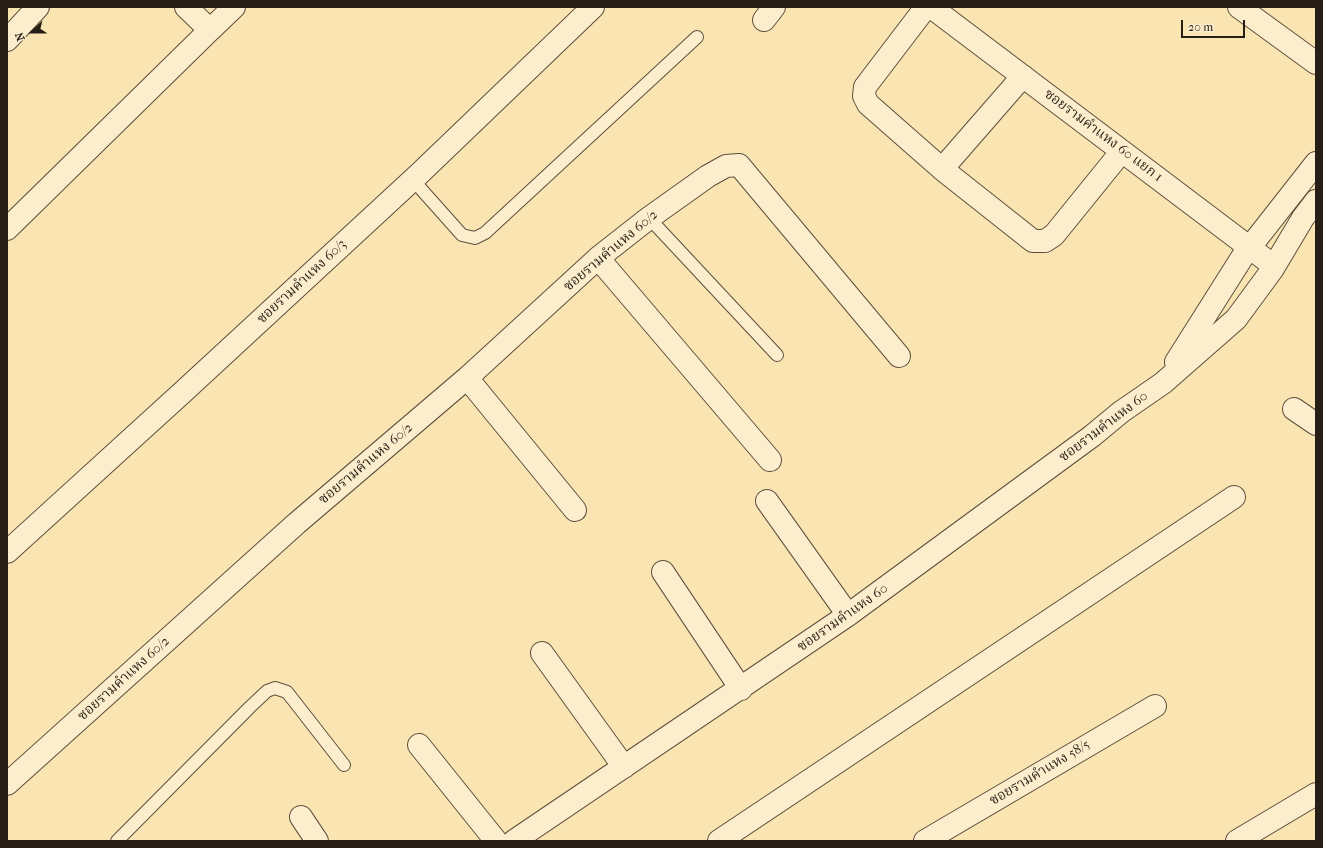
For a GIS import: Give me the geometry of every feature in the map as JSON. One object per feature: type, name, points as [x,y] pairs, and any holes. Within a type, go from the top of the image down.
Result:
[{"type":"street","points":[[7,40],[38,7]]},
{"type":"street","points":[[186,7],[210,30]]},
{"type":"street","points":[[7,228],[234,7]]},
{"type":"street","name":"ซอยรามคำแหง 60/3","points":[[7,552],[190,386],[413,180],[593,7]]},
{"type":"street","points":[[926,7],[864,87],[864,96],[868,104],[942,169],[1033,241],[1045,241],[1054,235],[1122,151]]},
{"type":"street","name":"ซอยรามคำแหง 60 แยก 1","points":[[931,7],[1274,266]]},
{"type":"street","points":[[1239,7],[1316,63]]},
{"type":"street","points":[[942,169],[1023,76]]},
{"type":"street","name":"ซอยรามคำแหง 60","points":[[1163,383],[1243,256],[1316,163]]},
{"type":"street","name":"ซอยรามคำแหง 60/2","points":[[7,784],[297,523],[467,378],[598,258],[649,218],[708,176],[726,166],[739,165],[899,356]]},
{"type":"street","name":"ซอยรามคำแหง 60","points":[[514,841],[848,615],[1092,436],[1121,412],[1163,383],[1236,319],[1274,266],[1303,218],[1316,201]]},
{"type":"street","points":[[598,258],[770,460]]},
{"type":"street","points":[[467,378],[575,510]]},
{"type":"street","points":[[1294,409],[1316,424]]},
{"type":"street","points":[[719,841],[1234,497]]},
{"type":"street","points":[[767,500],[848,615]]},
{"type":"street","points":[[662,572],[741,688]]},
{"type":"street","points":[[542,653],[624,767]]},
{"type":"street","name":"ซอยรามคำแหง 58/5","points":[[925,841],[1155,706]]},
{"type":"street","points":[[419,745],[496,841]]},
{"type":"street","points":[[1238,841],[1316,794]]},
{"type":"street","points":[[301,817],[317,841]]},
{"type":"lane","points":[[413,180],[462,235],[475,238],[485,233],[697,37]]},
{"type":"lane","points":[[649,218],[777,355]]},
{"type":"lane","points":[[117,841],[250,707],[267,691],[275,688],[287,692],[344,765]]}]
